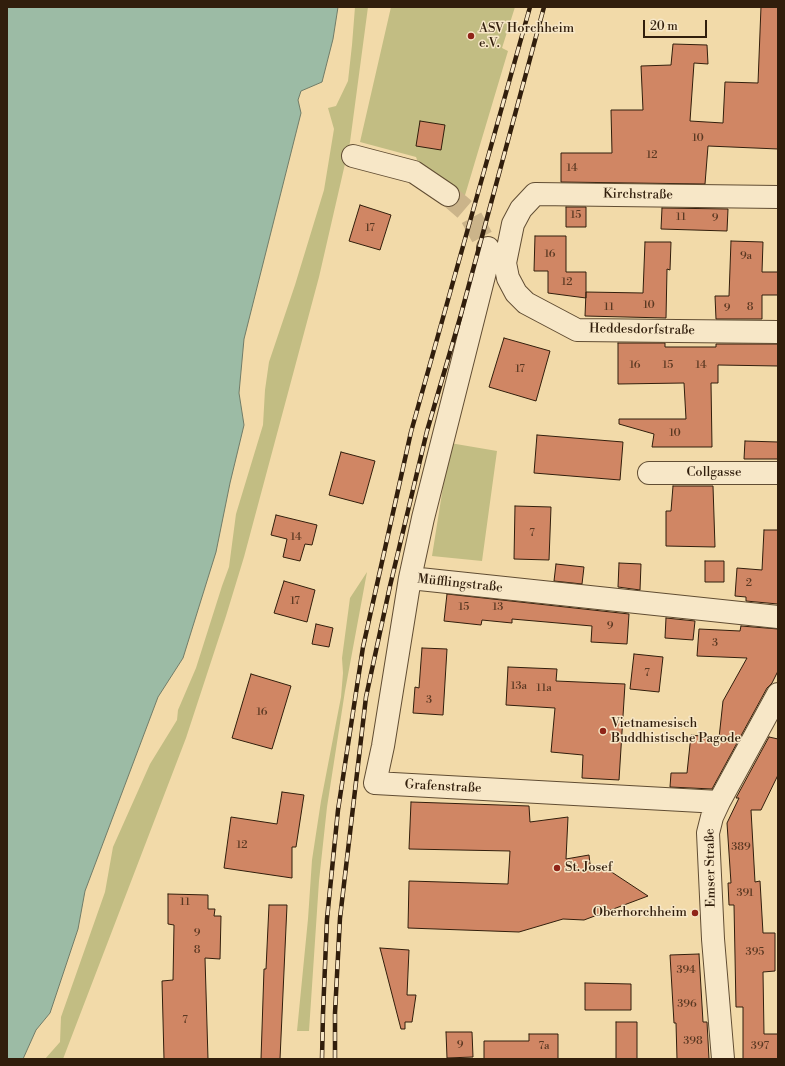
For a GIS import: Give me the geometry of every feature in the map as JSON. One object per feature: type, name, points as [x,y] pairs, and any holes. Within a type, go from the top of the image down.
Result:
[{"type":"street","points":[[353,156],[414,172],[448,195]]},
{"type":"street","name":"Kirchstraße","points":[[514,224],[521,209],[535,194],[778,197]]},
{"type":"street","name":"Heddesdorfstraße","points":[[514,224],[505,264],[508,278],[516,293],[526,303],[578,330],[778,332]]},
{"type":"street","name":"Müfflingstraße","points":[[488,248],[490,251],[425,511],[410,578],[778,617]]},
{"type":"street","name":"Collgasse","points":[[649,473],[778,473]]},
{"type":"street","name":"Grafenstraße","points":[[410,578],[383,746],[375,783],[719,802]]},
{"type":"street","name":"Emser Straße","points":[[723,1059],[713,939],[708,833],[712,817],[719,802],[778,694]]},
{"type":"shaded area","points":[[7,7],[338,7],[333,39],[322,82],[301,91],[298,100],[301,113],[244,339],[239,393],[244,425],[216,552],[183,658],[158,697],[85,891],[78,929],[50,1013],[36,1030],[23,1059],[7,1059]]},
{"type":"shaded area","points":[[355,7],[368,7],[350,142],[319,277],[244,557],[186,738],[63,1059],[45,1059],[60,1042],[61,1017],[105,892],[113,847],[150,764],[177,720],[178,710],[196,668],[229,567],[236,514],[263,425],[265,390],[269,362],[295,285],[324,190],[334,129],[328,108],[336,106],[348,81]]},
{"type":"shaded area","points":[[391,7],[515,7],[502,48],[508,51],[463,202],[453,187],[419,165],[416,157],[360,142]]},
{"type":"shaded area","points":[[450,443],[497,451],[482,561],[432,556]]},
{"type":"shaded area","points":[[367,572],[345,691],[327,807],[319,881],[309,1031],[297,1031],[312,860],[321,801],[341,697],[343,673],[342,658],[350,598]]},
{"type":"building","points":[[761,7],[778,7],[778,149],[708,146],[705,184],[561,182],[561,153],[612,153],[611,110],[643,110],[641,66],[671,65],[673,44],[707,45],[708,64],[694,63],[690,121],[723,123],[725,82],[758,83]]},
{"type":"building","points":[[420,121],[445,125],[441,150],[416,146]]},
{"type":"building","points":[[360,205],[391,215],[380,250],[349,241]]},
{"type":"building","points":[[566,207],[586,207],[586,227],[566,227]]},
{"type":"building","points":[[662,208],[728,209],[727,231],[661,229]]},
{"type":"building","points":[[535,236],[566,236],[566,272],[586,272],[586,298],[548,293],[548,271],[534,271]]},
{"type":"building","points":[[731,241],[763,242],[762,272],[778,272],[778,295],[762,295],[762,319],[716,319],[715,296],[729,296]]},
{"type":"building","points":[[645,242],[671,242],[670,270],[667,269],[666,318],[585,316],[586,292],[643,293]]},
{"type":"building","points":[[504,338],[550,351],[536,401],[489,387]]},
{"type":"building","points":[[618,343],[665,343],[665,347],[716,347],[716,344],[778,344],[778,366],[718,365],[718,383],[711,383],[712,447],[652,447],[654,434],[619,424],[619,419],[686,419],[684,383],[618,384]]},
{"type":"building","points":[[537,435],[623,442],[620,480],[534,473]]},
{"type":"building","points":[[745,441],[778,442],[778,459],[744,459]]},
{"type":"building","points":[[341,452],[375,461],[363,504],[329,495]]},
{"type":"building","points":[[673,486],[713,486],[715,547],[666,546],[666,511],[671,511]]},
{"type":"building","points":[[515,506],[551,507],[549,560],[514,559]]},
{"type":"building","points":[[276,515],[317,525],[312,545],[305,544],[300,561],[283,557],[287,539],[271,535]]},
{"type":"building","points":[[764,530],[778,530],[778,604],[746,601],[746,597],[735,596],[737,568],[762,570]]},
{"type":"building","points":[[705,561],[724,561],[724,582],[705,582]]},
{"type":"building","points":[[619,563],[641,564],[640,590],[618,587]]},
{"type":"building","points":[[556,564],[584,567],[582,584],[554,581]]},
{"type":"building","points":[[284,581],[315,590],[307,622],[274,613]]},
{"type":"building","points":[[447,594],[629,614],[627,644],[591,642],[592,626],[512,619],[512,623],[482,620],[481,625],[444,621]]},
{"type":"building","points":[[666,618],[695,621],[693,640],[665,638]]},
{"type":"building","points":[[316,624],[333,628],[329,647],[312,644]]},
{"type":"building","points":[[741,626],[778,629],[778,671],[772,683],[767,688],[712,789],[670,787],[671,773],[687,773],[691,735],[719,738],[723,701],[747,658],[697,656],[699,629],[740,631]]},
{"type":"building","points":[[422,648],[447,649],[443,715],[413,713],[415,687],[419,688]]},
{"type":"building","points":[[634,654],[663,657],[659,692],[630,689]]},
{"type":"building","points":[[508,667],[557,669],[556,681],[625,684],[619,780],[582,778],[583,755],[551,752],[555,708],[506,705]]},
{"type":"building","points":[[251,674],[291,686],[272,749],[232,738]]},
{"type":"building","points":[[769,737],[778,739],[778,775],[761,810],[751,810],[755,882],[760,881],[763,933],[775,933],[775,971],[763,972],[764,1034],[778,1034],[778,1059],[743,1059],[743,1007],[736,1007],[734,905],[729,905],[728,883],[731,883],[727,823],[739,798],[736,798]]},
{"type":"building","points":[[282,792],[304,795],[296,847],[292,847],[292,878],[224,868],[231,817],[277,824]]},
{"type":"building","name":"St. Josef","points":[[411,802],[529,806],[530,822],[568,817],[566,859],[589,855],[590,864],[610,871],[648,896],[584,920],[563,919],[519,932],[408,928],[409,881],[508,884],[510,851],[409,849]]},
{"type":"building","points":[[168,894],[208,895],[208,909],[215,909],[214,916],[221,916],[220,959],[205,958],[208,1059],[164,1059],[162,981],[173,980],[174,925],[168,924]]},
{"type":"building","points":[[269,905],[287,905],[280,1059],[261,1059],[264,969],[266,969]]},
{"type":"building","points":[[380,948],[409,950],[407,995],[416,995],[412,1022],[405,1022],[405,1029],[401,1029]]},
{"type":"building","points":[[699,954],[703,1022],[707,1022],[709,1059],[677,1059],[676,1023],[674,1023],[670,955]]},
{"type":"building","points":[[585,983],[631,984],[631,1010],[585,1010]]},
{"type":"building","points":[[616,1022],[637,1022],[637,1059],[616,1059]]},
{"type":"building","points":[[446,1032],[472,1032],[473,1057],[447,1058]]},
{"type":"building","points":[[529,1034],[558,1034],[558,1059],[484,1059],[484,1041],[529,1041]]},
{"type":"tunnel","points":[[448,195],[469,213],[488,248]]},
{"type":"railway","points":[[322,1059],[327,919],[338,810],[363,647],[411,432],[530,7]]},
{"type":"railway","points":[[335,1059],[335,1013],[340,918],[366,697],[390,586],[427,431],[460,318],[544,7]]},
{"type":"place","name":"ASV Horchheim e.V.","points":[[471,36]]},
{"type":"place","name":"Vietnamesisch Buddhistische Pagode","points":[[603,731]]},
{"type":"place","name":"St. Josef","points":[[557,868]]},
{"type":"place","name":"Oberhorchheim","points":[[695,913]]}]
